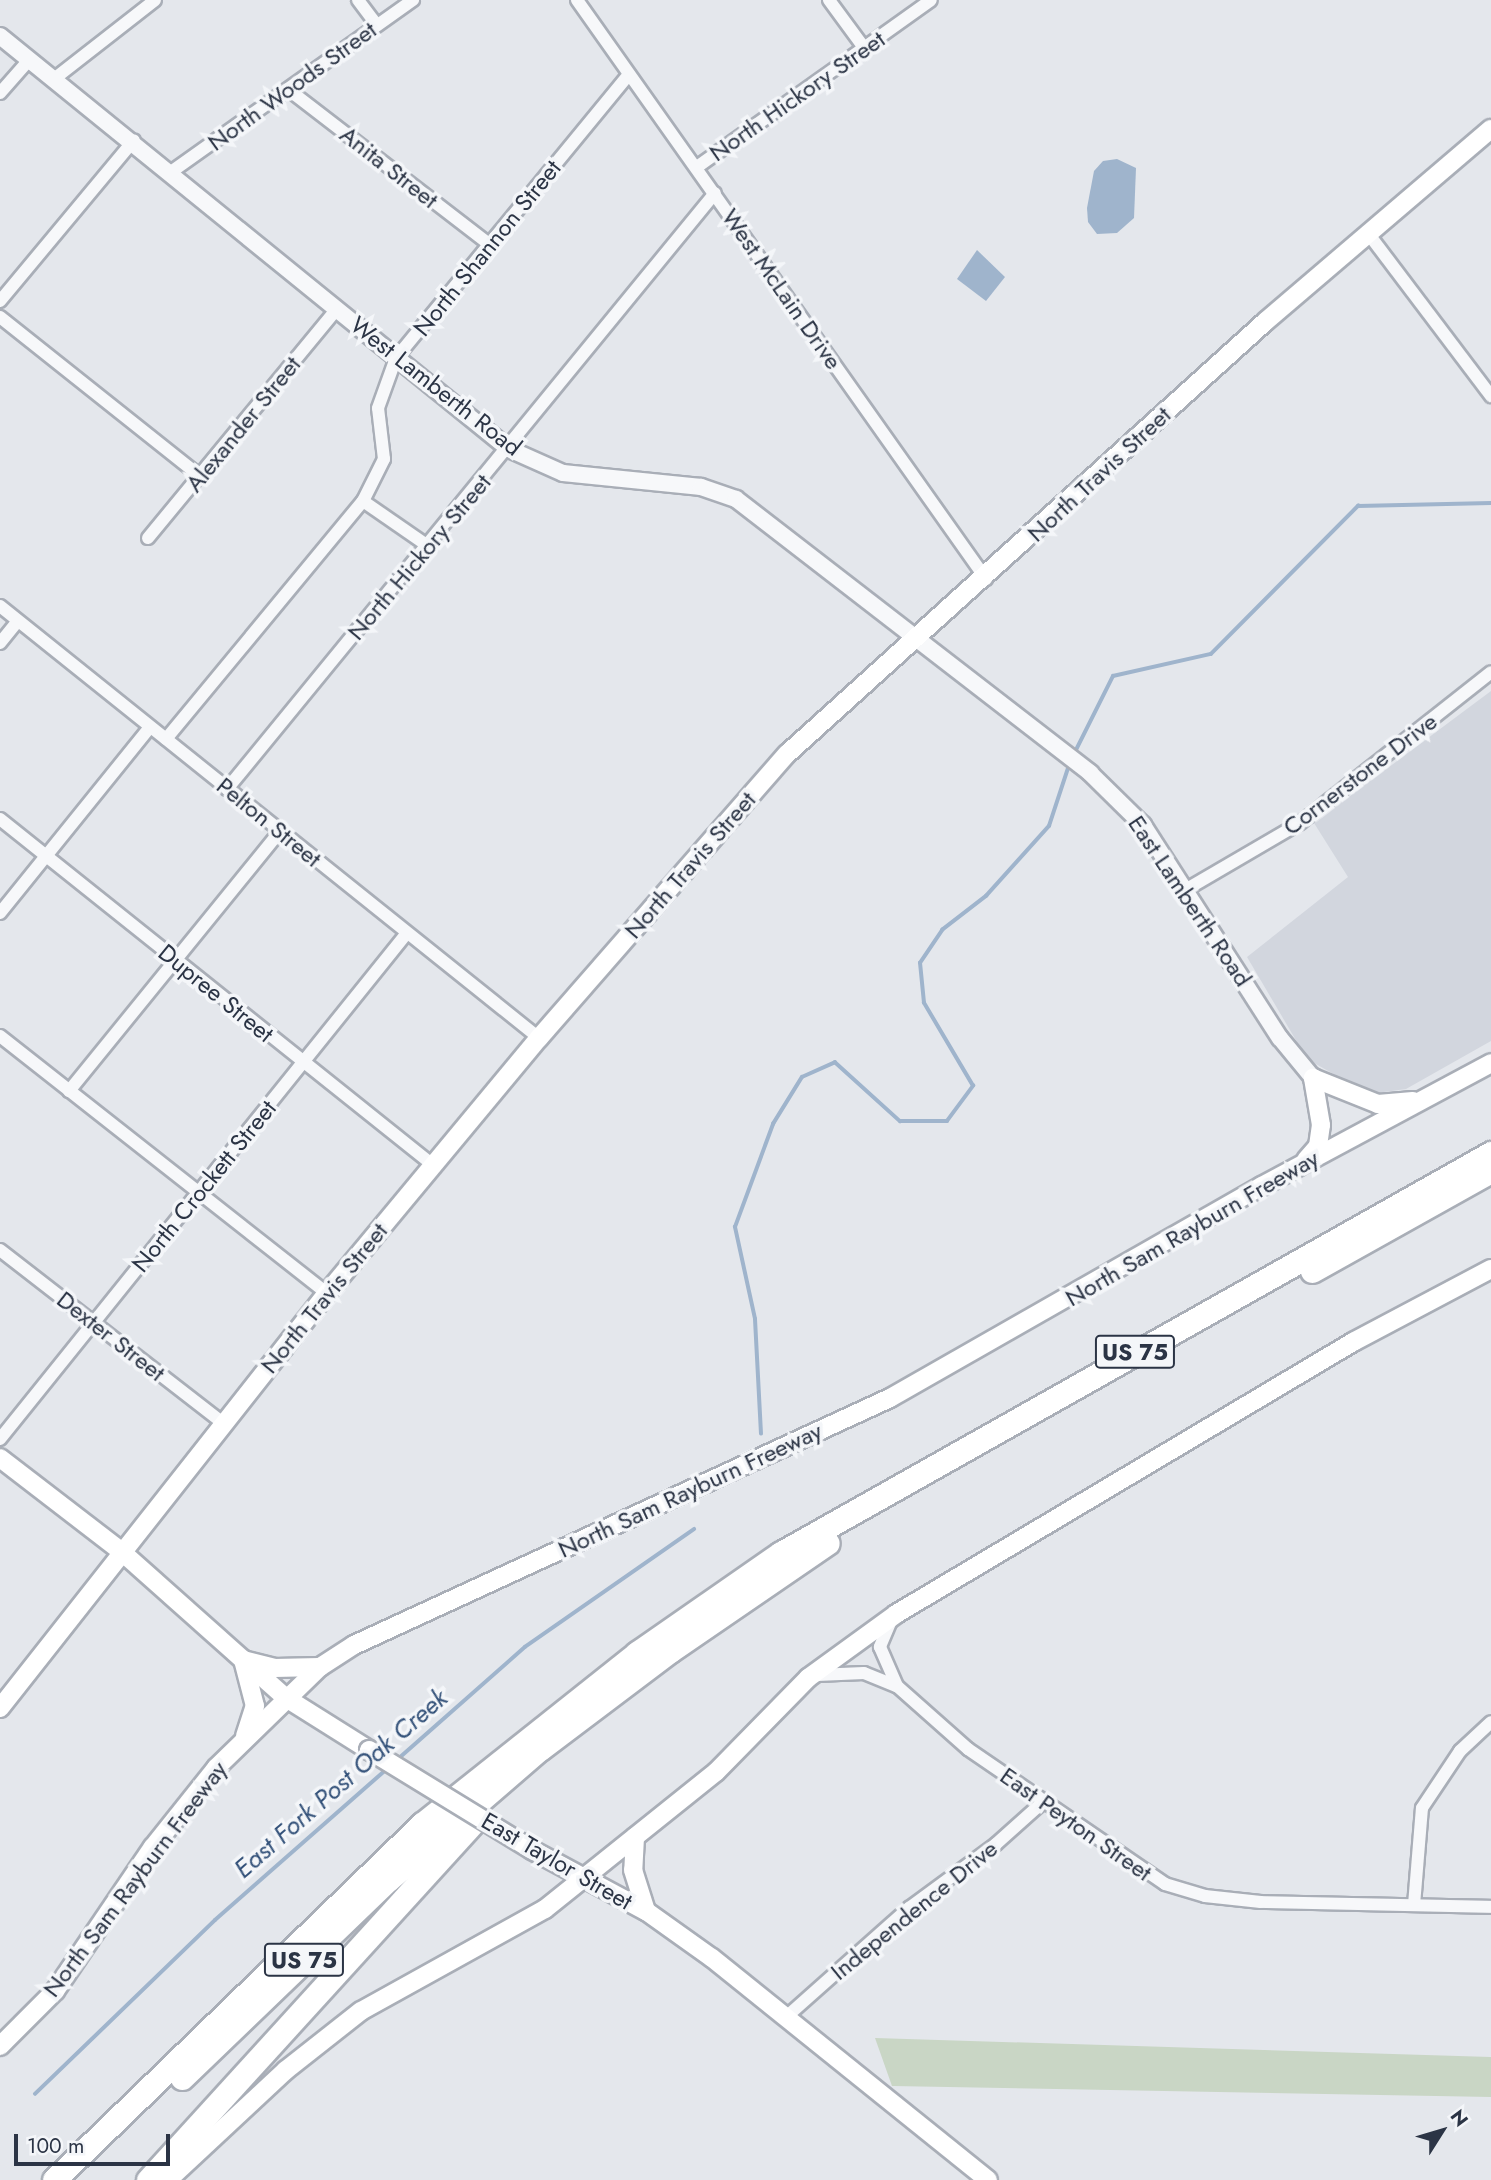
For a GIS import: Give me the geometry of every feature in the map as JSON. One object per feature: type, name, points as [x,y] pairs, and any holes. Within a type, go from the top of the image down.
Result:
[{"type":"highway","name":"US 75","points":[[54,2180],[422,1824],[637,1653],[781,1553],[1491,1153]]},
{"type":"highway","name":"US 75","points":[[76,2180],[388,1880],[540,1749],[681,1643],[911,1490],[1491,1171]]},
{"type":"highway","points":[[148,2180],[540,1749]]},
{"type":"main road","name":"North Travis Street","points":[[0,1708],[222,1422],[327,1293],[539,1038],[787,754],[986,579],[1367,232],[1491,129]]},
{"type":"main road","name":"North Sam Rayburn Freeway","points":[[0,2046],[55,1991],[153,1847],[244,1738],[320,1667],[354,1646],[890,1398],[1304,1163],[1491,1063]]},
{"type":"main road","points":[[1313,1078],[1378,1104],[1427,1099]]},
{"type":"main road","points":[[1304,1163],[1318,1146],[1321,1125],[1313,1078]]},
{"type":"main road","points":[[168,2180],[286,2070],[361,2011],[447,1960],[522,1923],[581,1880],[716,1772],[808,1678],[896,1614],[1353,1342],[1486,1273]]},
{"type":"main road","name":"East Taylor Street","points":[[0,1458],[121,1552],[286,1698],[581,1880],[646,1911],[988,2180]]},
{"type":"main road","points":[[244,1738],[255,1706],[243,1660],[274,1668],[320,1667]]},
{"type":"main road","points":[[635,1837],[633,1870],[646,1911]]},
{"type":"street","points":[[54,79],[155,0]]},
{"type":"street","points":[[358,0],[377,25]]},
{"type":"street","name":"North Woods Street","points":[[171,172],[413,0]]},
{"type":"street","name":"West McLain Drive","points":[[577,0],[986,579]]},
{"type":"street","points":[[829,0],[865,49]]},
{"type":"street","name":"North Hickory Street","points":[[697,167],[931,0]]},
{"type":"street","name":"West Lamberth Road","points":[[0,36],[134,140],[509,449],[563,473],[701,486],[736,499],[915,639]]},
{"type":"street","points":[[0,93],[29,60]]},
{"type":"street","name":"North Shannon Street","points":[[166,739],[363,501],[384,459],[378,408],[396,358],[629,74]]},
{"type":"street","name":"Anita Street","points":[[289,90],[490,245]]},
{"type":"street","points":[[0,301],[134,140]]},
{"type":"street","name":"North Hickory Street","points":[[227,789],[509,449],[715,193]]},
{"type":"street","points":[[1367,232],[1491,396]]},
{"type":"street","name":"Alexander Street","points":[[148,538],[337,309]]},
{"type":"street","points":[[0,317],[201,477]]},
{"type":"street","points":[[363,501],[428,546]]},
{"type":"street","name":"Pelton Street","points":[[0,606],[539,1038]]},
{"type":"street","points":[[0,643],[18,621]]},
{"type":"street","name":"East Lamberth Road","points":[[915,639],[1090,773],[1143,825],[1187,889],[1280,1038],[1313,1078]]},
{"type":"street","name":"Cornerstone Drive","points":[[1187,889],[1300,823],[1491,672]]},
{"type":"street","points":[[0,913],[150,727]]},
{"type":"street","name":"Dupree Street","points":[[0,819],[433,1165]]},
{"type":"street","points":[[69,1091],[280,831]]},
{"type":"street","name":"North Crockett Street","points":[[0,1438],[407,933]]},
{"type":"street","points":[[0,1055],[5,1039],[327,1293]]},
{"type":"street","name":"Dexter Street","points":[[0,1250],[222,1422]]},
{"type":"street","name":"East Peyton Street","points":[[896,1614],[883,1632],[880,1647],[897,1686]]},
{"type":"street","name":"East Peyton Street","points":[[808,1678],[850,1672],[876,1675],[897,1686],[968,1749],[1043,1802],[1153,1877],[1205,1896],[1261,1902],[1491,1906]]},
{"type":"street","points":[[1415,1905],[1422,1808],[1460,1751],[1491,1722]]},
{"type":"street","name":"Independence Drive","points":[[785,2018],[909,1908],[996,1844],[1043,1802]]},
{"type":"shaded area","points":[[1491,691],[1491,1041],[1406,1089],[1369,1094],[1307,1059],[1247,957],[1348,877],[1314,823]]},
{"type":"green space","points":[[875,2038],[1491,2057],[1491,2097],[892,2086]]},
{"type":"water","points":[[1117,159],[1136,168],[1134,218],[1117,233],[1097,234],[1088,222],[1087,208],[1094,171],[1103,161]]},
{"type":"water","points":[[977,250],[1005,277],[986,301],[957,279]]},
{"type":"waterway","name":"East Fork Post Oak Creek","points":[[1074,754],[1113,676],[1211,654],[1358,506],[1491,503]]},
{"type":"waterway","name":"East Fork Post Oak Creek","points":[[761,1434],[755,1319],[735,1227],[773,1124],[802,1077],[835,1062],[900,1121],[947,1121],[973,1086],[924,1003],[920,963],[942,930],[986,896],[1049,826],[1069,765]]},
{"type":"waterway","name":"East Fork Post Oak Creek","points":[[398,1759],[525,1647],[694,1529]]},
{"type":"waterway","name":"East Fork Post Oak Creek","points":[[35,2094],[215,1920],[387,1769]]}]
